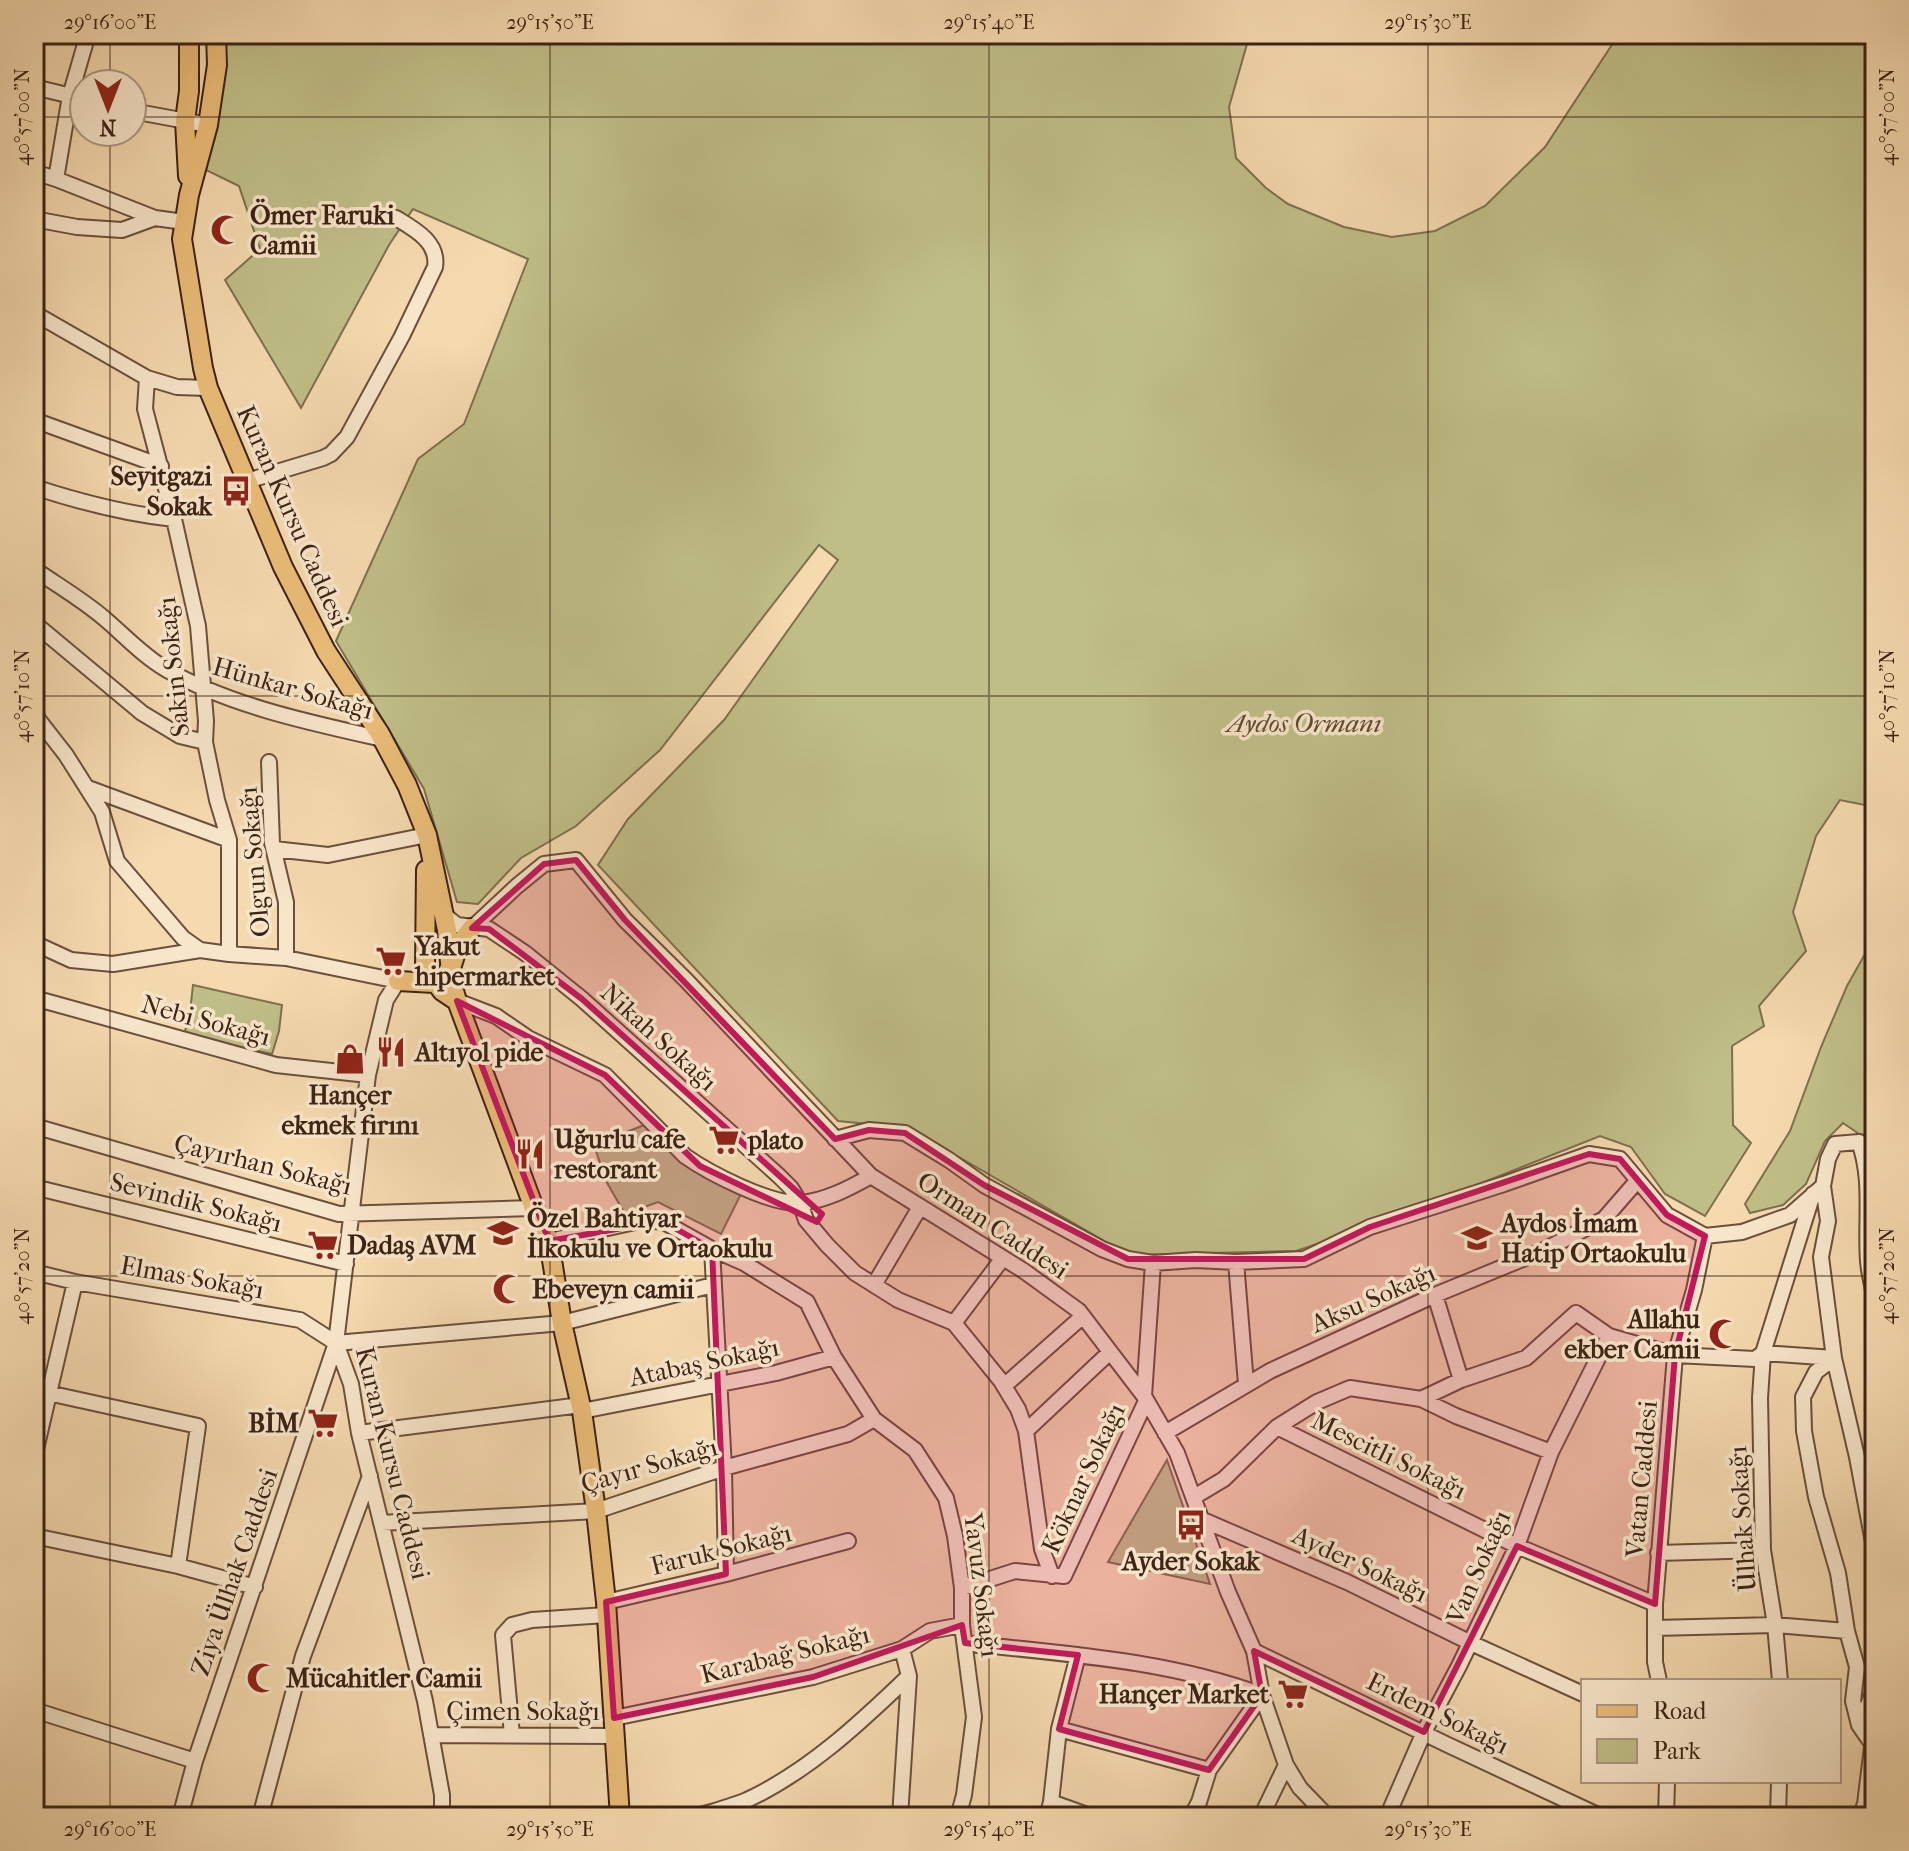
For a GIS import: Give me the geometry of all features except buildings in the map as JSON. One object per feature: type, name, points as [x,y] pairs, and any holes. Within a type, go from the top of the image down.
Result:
[{"type":"main road","name":"Kuran Kursu Caddesi","points":[[189,34],[189,91],[185,121],[189,195]]},
{"type":"main road","name":"Kuran Kursu Caddesi","points":[[216,34],[217,65],[208,125],[189,195],[182,239],[203,368],[208,388],[283,567],[326,651],[383,739],[407,785],[427,835],[457,1001],[549,1241],[562,1323],[581,1408],[596,1511],[620,1817]]},
{"type":"main road","name":"Kuran Kursu Caddesi","points":[[427,835],[430,976]]},
{"type":"main road","points":[[430,976],[437,949],[449,945],[472,928]]},
{"type":"main road","points":[[398,981],[445,976],[458,946],[472,928]]},
{"type":"main road","points":[[430,976],[442,991],[457,1001]]},
{"type":"street","points":[[82,68],[88,34]]},
{"type":"street","points":[[34,87],[68,96]]},
{"type":"street","points":[[148,114],[208,125]]},
{"type":"street","points":[[56,179],[68,133]]},
{"type":"street","points":[[34,172],[155,218],[184,222]]},
{"type":"street","points":[[34,219],[77,227],[122,230],[155,218]]},
{"type":"street","points":[[247,481],[323,458],[347,437],[402,336],[435,267],[432,245],[412,227],[396,218]]},
{"type":"street","points":[[34,313],[147,378],[177,387],[208,388]]},
{"type":"street","name":"Sakin Sokağı","points":[[147,378],[145,409],[198,626],[205,742],[229,840],[229,954]]},
{"type":"street","points":[[34,420],[161,466]]},
{"type":"street","points":[[34,487],[89,504],[142,516],[174,519]]},
{"type":"street","name":"Hünkar Sokağı","points":[[34,569],[103,617],[135,647],[164,668],[203,689],[288,718],[383,739]]},
{"type":"street","points":[[34,623],[142,713],[180,736],[205,742]]},
{"type":"street","points":[[34,714],[66,755],[102,812],[117,861],[183,938],[200,950]]},
{"type":"street","name":"Olgun Sokağı","points":[[269,762],[272,843],[286,902],[286,958]]},
{"type":"street","points":[[88,788],[229,840]]},
{"type":"street","points":[[274,849],[328,855],[427,835]]},
{"type":"street","name":"Orman Caddesi","points":[[472,928],[544,864],[576,860],[625,920],[686,980],[871,1176],[1024,1271],[1079,1311],[1145,1398],[1177,1453],[1228,1592],[1254,1651],[1262,1695],[1286,1765],[1300,1788],[1328,1817]]},
{"type":"street","name":"Nikah Sokağı","points":[[443,914],[457,925],[489,929],[525,953],[582,999],[791,1188],[806,1220],[855,1273],[898,1300],[954,1323]]},
{"type":"street","points":[[34,943],[71,960],[113,964],[200,950],[286,958],[398,981]]},
{"type":"street","name":"Kuran Kursu Caddesi","points":[[398,981],[386,1000],[368,1075],[336,1343],[351,1384],[359,1433],[425,1701],[442,1795],[442,1817]]},
{"type":"street","name":"Nebi Sokağı","points":[[34,998],[276,1065],[368,1075]]},
{"type":"street","points":[[457,1001],[496,1016],[528,1038],[605,1075],[685,1156],[773,1199],[800,1203],[813,1201],[871,1176]]},
{"type":"street","name":"Çayırhan Sokağı","points":[[34,1126],[339,1214],[534,1208]]},
{"type":"street","points":[[835,1139],[869,1130],[905,1133],[984,1185],[1102,1249],[1128,1259],[1153,1263],[1304,1259],[1370,1227],[1589,1154],[1620,1159],[1667,1215],[1705,1236],[1742,1232],[1790,1215],[1818,1190],[1828,1221],[1821,1257],[1834,1358],[1875,1553]]},
{"type":"street","name":"Ülhak Sokağı","points":[[1780,1679],[1763,1550],[1760,1398],[1763,1353],[1835,1144],[1859,1142],[1863,1153],[1868,1264],[1875,1298]]},
{"type":"street","name":"Aksu Sokağı","points":[[1165,1433],[1270,1371],[1435,1295],[1542,1251],[1604,1219],[1637,1181]]},
{"type":"street","name":"Sevindik Sokağı","points":[[34,1187],[346,1264]]},
{"type":"street","points":[[874,1285],[920,1207]]},
{"type":"street","name":"Yavuz Sokağı","points":[[549,1241],[635,1222],[662,1221],[744,1263],[807,1302],[834,1357],[874,1419],[915,1450],[946,1498],[962,1588],[962,1625],[974,1717],[964,1795],[958,1817]]},
{"type":"street","name":"Vatan Caddesi","points":[[1659,1679],[1655,1662],[1655,1604],[1675,1355],[1694,1290],[1705,1236]]},
{"type":"street","points":[[712,1249],[724,1468],[726,1574]]},
{"type":"street","points":[[1003,1258],[954,1323],[1004,1386],[1018,1409],[1026,1431],[1042,1549],[1058,1576]]},
{"type":"street","points":[[1236,1262],[1246,1384]]},
{"type":"street","points":[[1145,1398],[1153,1263]]},
{"type":"street","name":"Elmas Sokağı","points":[[34,1272],[75,1282],[300,1320],[336,1343]]},
{"type":"street","points":[[34,1458],[41,1390],[75,1282]]},
{"type":"street","points":[[336,1343],[562,1323],[713,1285]]},
{"type":"street","points":[[1435,1295],[1461,1380]]},
{"type":"street","points":[[1421,1399],[1461,1380],[1526,1358],[1576,1313],[1609,1336],[1675,1355],[1755,1359],[1763,1353],[1834,1358]]},
{"type":"street","points":[[1004,1386],[1083,1316]]},
{"type":"street","name":"Van Sokağı","points":[[1387,1817],[1424,1732],[1517,1546],[1551,1452],[1609,1336]]},
{"type":"street","name":"Ziya Ülhak Caddesi","points":[[180,1817],[195,1761],[336,1343]]},
{"type":"street","points":[[1026,1431],[1110,1352]]},
{"type":"street","name":"Atabaş Sokağı","points":[[359,1433],[581,1408],[776,1373],[834,1357]]},
{"type":"street","points":[[1834,1358],[1816,1372],[1803,1397],[1804,1431],[1816,1497],[1838,1573],[1847,1631],[1857,1667],[1853,1701],[1859,1725],[1874,1748],[1860,1817]]},
{"type":"street","points":[[1194,1497],[1224,1479],[1277,1427],[1317,1402],[1350,1388],[1421,1399],[1456,1416],[1551,1452]]},
{"type":"street","points":[[41,1390],[198,1426],[178,1566]]},
{"type":"street","name":"Köknar Sokağı","points":[[1058,1576],[1145,1398]]},
{"type":"street","name":"Çayır Sokağı","points":[[381,1523],[596,1511],[724,1468],[848,1434],[874,1419]]},
{"type":"street","name":"Mescitli Sokağı","points":[[1277,1427],[1517,1546],[1655,1604]]},
{"type":"street","points":[[260,1817],[303,1656],[370,1476]]},
{"type":"street","name":"Ayder Sokağı","points":[[1203,1520],[1347,1582],[1581,1693]]},
{"type":"street","points":[[34,1536],[178,1566],[255,1587]]},
{"type":"street","name":"Faruk Sokağı","points":[[512,1735],[503,1635],[512,1625],[606,1608],[848,1541]]},
{"type":"street","points":[[1658,1553],[1763,1550]]},
{"type":"street","points":[[962,1588],[1015,1571],[1058,1576]]},
{"type":"street","name":"Karabağ Sokağı","points":[[614,1727],[813,1677],[902,1649],[930,1631],[962,1625]]},
{"type":"street","points":[[1655,1628],[1775,1625],[1847,1631]]},
{"type":"street","points":[[965,1643],[1114,1658],[1227,1682],[1262,1695],[1209,1770],[1191,1817]]},
{"type":"street","points":[[900,1817],[909,1676],[902,1649]]},
{"type":"street","name":"Erdem Sokağı","points":[[1254,1651],[1602,1817]]},
{"type":"street","points":[[1078,1655],[1059,1729],[1049,1810],[1093,1817]]},
{"type":"street","points":[[694,1817],[745,1801],[781,1782],[863,1720],[909,1676]]},
{"type":"street","points":[[1859,1725],[1875,1689]]},
{"type":"street","points":[[34,1710],[195,1761]]},
{"type":"street","name":"Çimen Sokağı","points":[[431,1735],[512,1735],[614,1727]]},
{"type":"street","points":[[1059,1729],[1209,1770]]},
{"type":"street","points":[[1261,1817],[1286,1765]]},
{"type":"street","points":[[1666,1817],[1667,1783]]},
{"type":"street","points":[[1778,1817],[1779,1783]]},
{"type":"street","points":[[745,1801],[748,1817]]},
{"type":"highlighted area","points":[[576,860],[625,920],[835,1139],[869,1130],[905,1133],[984,1185],[1128,1259],[1304,1259],[1370,1227],[1589,1154],[1620,1159],[1667,1215],[1705,1236],[1675,1355],[1655,1604],[1517,1546],[1424,1732],[1254,1651],[1262,1695],[1209,1770],[1059,1729],[1078,1655],[965,1643],[962,1625],[813,1677],[614,1718],[606,1602],[726,1574],[712,1249],[662,1221],[549,1241],[457,1001],[605,1075],[700,1166],[817,1222],[822,1214],[582,999],[489,929],[472,928],[544,864]]},
{"type":"green space","name":"Aydos Ormanı","points":[[218,34],[1258,34],[1247,44],[1229,107],[1236,158],[1266,188],[1288,204],[1344,227],[1392,237],[1435,231],[1485,206],[1545,147],[1619,34],[1875,34],[1875,807],[1840,800],[1816,836],[1793,912],[1806,951],[1759,1006],[1764,1026],[1732,1046],[1733,1125],[1751,1143],[1705,1216],[1665,1194],[1631,1147],[1600,1136],[1386,1221],[1296,1251],[1129,1255],[908,1128],[838,1121],[598,865],[628,819],[724,720],[838,560],[819,545],[660,750],[576,826],[521,858],[478,904],[457,902],[424,789],[336,641],[418,459],[464,424],[528,259],[413,209],[389,245],[301,408],[225,280],[260,249],[239,186],[206,170],[224,58]]},
{"type":"green space","points":[[1875,936],[1875,1208],[1865,1138],[1843,1123],[1825,1141],[1806,1184],[1783,1205],[1750,1213],[1745,1204],[1790,1131],[1847,986]]},
{"type":"green space","points":[[193,985],[282,1005],[272,1054],[184,1035]]},
{"type":"green space","points":[[644,1125],[661,1145],[688,1165],[742,1192],[721,1234],[658,1202],[625,1214],[606,1181],[594,1145]]},
{"type":"green space","points":[[1167,1460],[1210,1584],[1108,1562]]},
{"type":"place","name":"Ömer Faruki Camii","points":[[226,230]]},
{"type":"place","name":"Seyitgazi Sokak","points":[[236,491]]},
{"type":"place","name":"Yakut hipermarket","points":[[391,961]]},
{"type":"place","name":"Altıyol pide","points":[[391,1052]]},
{"type":"place","name":"Hançer ekmek fırını","points":[[350,1059]]},
{"type":"place","name":"plato","points":[[724,1140]]},
{"type":"place","name":"Uğurlu cafe restorant","points":[[530,1154]]},
{"type":"place","name":"Özel Bahtiyar İlkokulu ve Ortaokulu","points":[[503,1233]]},
{"type":"place","name":"Aydos İmam Hatip Ortaokulu","points":[[1477,1238]]},
{"type":"place","name":"Dadaş AVM","points":[[323,1245]]},
{"type":"place","name":"Ebeveyn camii","points":[[508,1289]]},
{"type":"place","name":"Allahu ekber Camii","points":[[1724,1334]]},
{"type":"place","name":"BİM","points":[[323,1423]]},
{"type":"place","name":"Ayder Sokak","points":[[1191,1525]]},
{"type":"place","name":"Mücahitler Camii","points":[[262,1678]]},
{"type":"place","name":"Hançer Market","points":[[1293,1694]]}]
